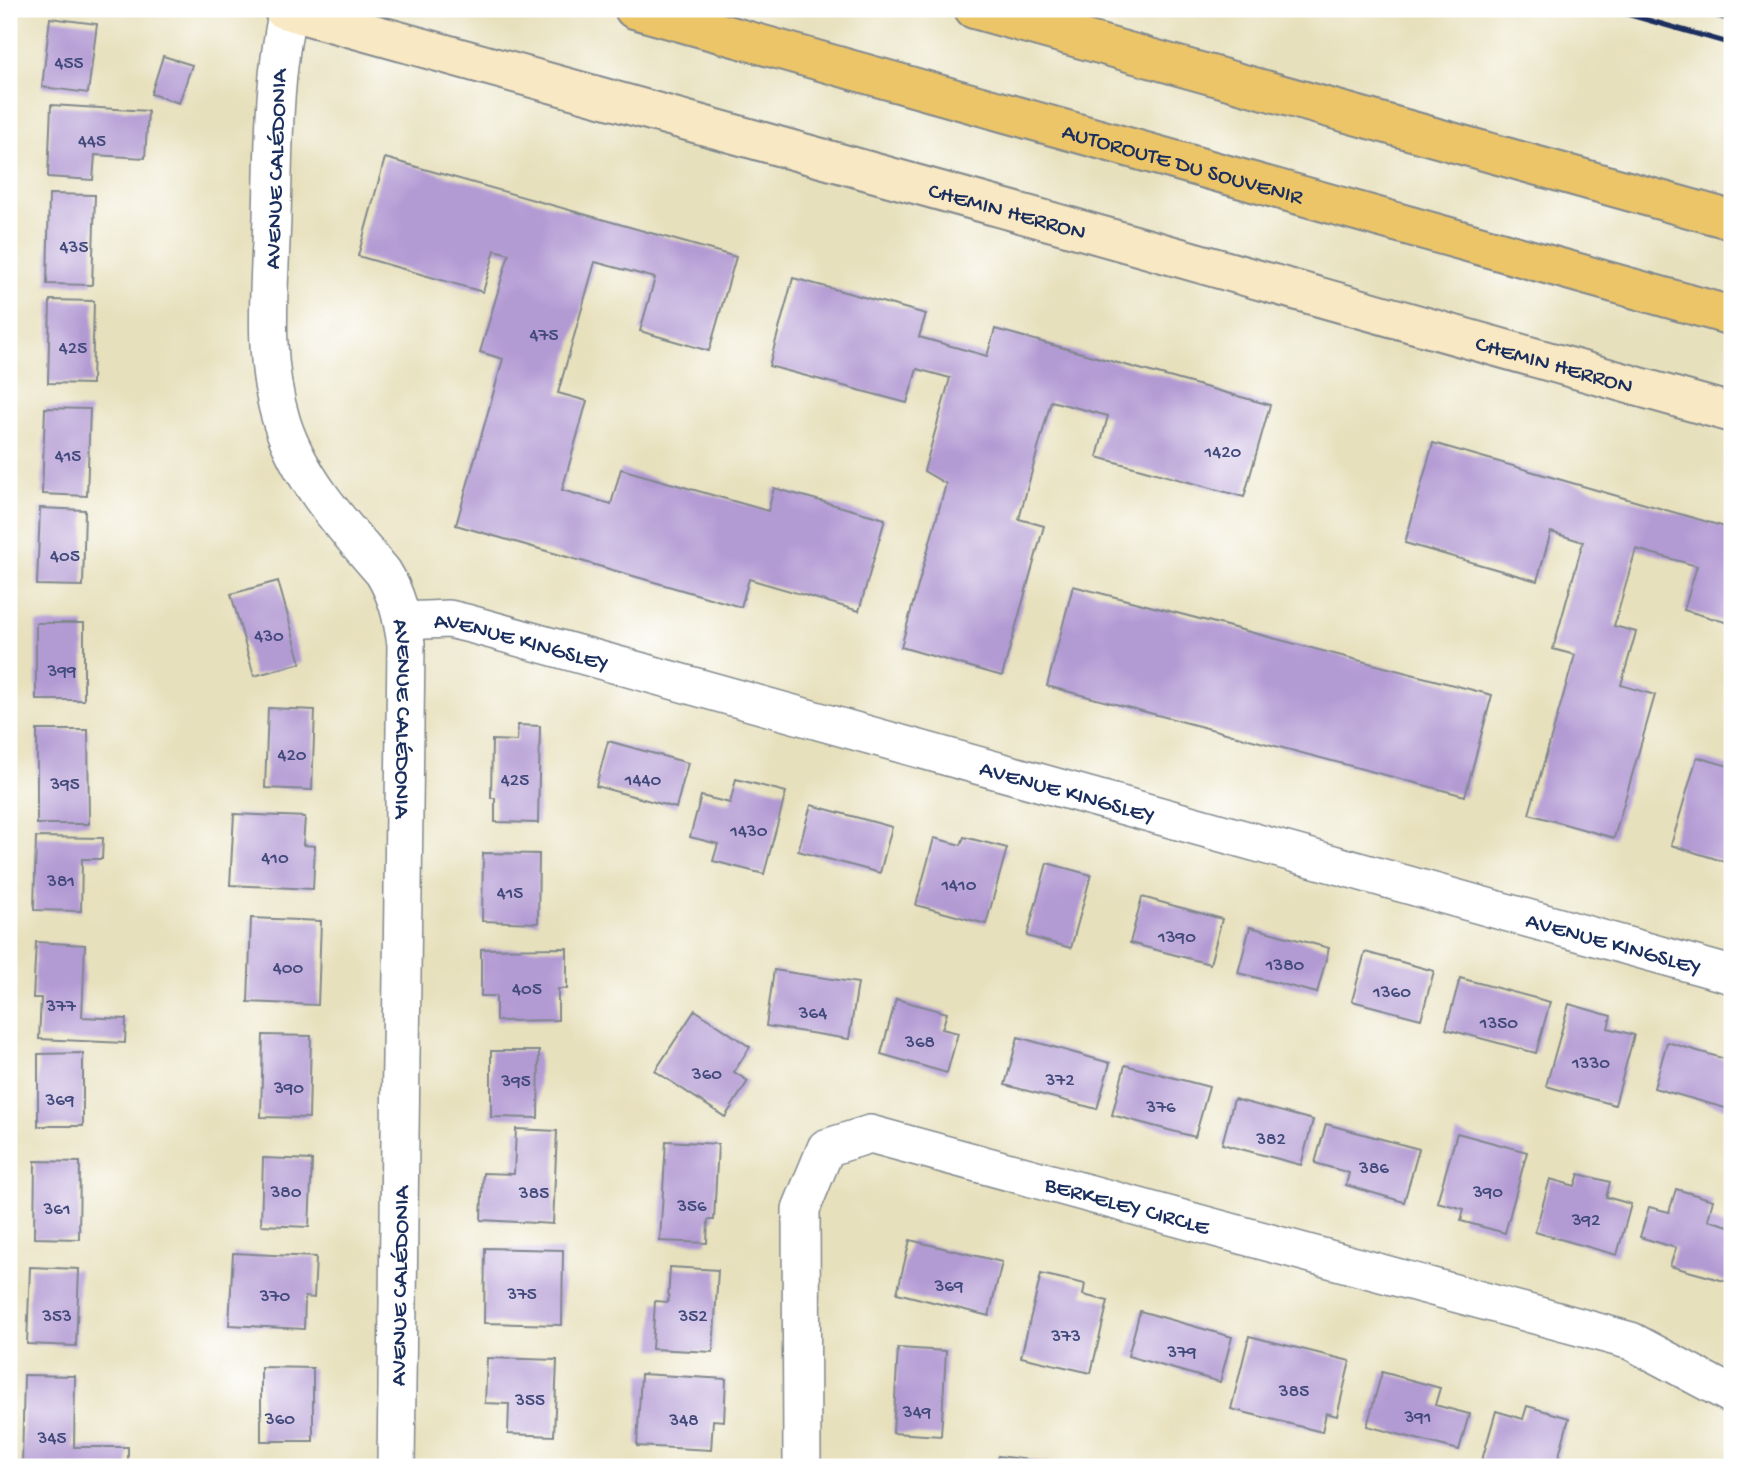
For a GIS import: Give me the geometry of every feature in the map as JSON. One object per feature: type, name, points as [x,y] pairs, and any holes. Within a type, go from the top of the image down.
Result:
[{"type":"highway","name":"AUTOROUTE DU SOUVENIR","points":[[634,9],[1732,316]]},
{"type":"highway","points":[[974,9],[1732,220]]},
{"type":"main road","name":"CHEMIN HERRON","points":[[285,9],[1732,413]]},
{"type":"street","name":"AVENUE CALÉDONIA","points":[[285,9],[274,120],[268,338],[274,393],[282,424],[307,475],[335,515],[383,572],[398,601],[406,643],[396,1467]]},
{"type":"street","name":"AVENUE KINGSLEY","points":[[402,621],[449,619],[470,624],[1732,975]]},
{"type":"street","name":"BERKELEY CIRCLE","points":[[802,1467],[801,1209],[826,1148],[870,1134],[1631,1341],[1732,1395]]},
{"type":"building","points":[[50,18],[97,24],[88,93],[42,87]]},
{"type":"building","points":[[163,56],[192,65],[179,103],[151,94]]},
{"type":"building","points":[[51,105],[148,111],[145,158],[95,155],[93,180],[48,177]]},
{"type":"building","points":[[385,158],[736,257],[709,351],[640,331],[655,278],[595,262],[558,393],[587,401],[562,490],[611,504],[621,469],[768,511],[774,488],[885,519],[859,611],[749,579],[741,607],[456,525],[503,359],[480,352],[509,254],[495,250],[483,292],[358,256]]},
{"type":"building","points":[[49,194],[95,195],[92,285],[47,284]]},
{"type":"building","points":[[793,278],[926,314],[919,337],[987,356],[995,329],[1270,405],[1244,497],[1097,457],[1108,416],[1051,401],[1019,519],[1044,526],[1002,676],[901,647],[946,484],[924,471],[950,378],[917,369],[907,403],[769,366]]},
{"type":"building","points":[[50,300],[94,301],[92,384],[48,383]]},
{"type":"building","points":[[45,408],[90,409],[87,496],[42,494]]},
{"type":"building","points":[[1433,443],[1732,529],[1732,624],[1684,610],[1697,566],[1636,549],[1614,626],[1636,632],[1621,685],[1655,695],[1614,838],[1529,814],[1575,655],[1553,649],[1583,542],[1551,532],[1537,581],[1405,543]]},
{"type":"building","points":[[40,508],[85,510],[83,586],[37,585]]},
{"type":"building","points":[[278,581],[301,663],[254,676],[231,594]]},
{"type":"building","points":[[1073,586],[1492,695],[1465,796],[1047,686]]},
{"type":"building","points":[[36,623],[84,623],[84,700],[36,700]]},
{"type":"building","points":[[268,708],[315,710],[312,790],[265,788]]},
{"type":"building","points":[[518,725],[540,726],[538,823],[495,822],[495,798],[491,798],[492,740],[517,741]]},
{"type":"building","points":[[37,730],[88,730],[89,824],[37,824]]},
{"type":"building","points":[[608,741],[688,763],[676,808],[596,786]]},
{"type":"building","points":[[1697,757],[1732,767],[1732,864],[1671,845]]},
{"type":"building","points":[[736,779],[786,792],[764,874],[713,861],[718,844],[690,837],[701,796],[730,803]]},
{"type":"building","points":[[811,805],[892,827],[880,873],[798,851]]},
{"type":"building","points":[[234,814],[305,817],[303,845],[315,846],[313,889],[230,885]]},
{"type":"building","points":[[36,837],[103,838],[102,859],[82,859],[81,911],[34,910]]},
{"type":"building","points":[[964,837],[1007,848],[986,924],[916,905],[934,838],[961,845]]},
{"type":"building","points":[[483,853],[539,854],[538,923],[482,921]]},
{"type":"building","points":[[1047,863],[1091,875],[1071,948],[1027,936]]},
{"type":"building","points":[[1142,897],[1222,919],[1210,964],[1130,943]]},
{"type":"building","points":[[251,918],[321,921],[318,1005],[248,1002]]},
{"type":"building","points":[[1250,927],[1329,948],[1317,993],[1238,973]]},
{"type":"building","points":[[36,942],[85,945],[82,1017],[126,1019],[125,1043],[39,1039],[41,998],[33,998]]},
{"type":"building","points":[[567,948],[567,989],[558,989],[558,1020],[496,1021],[496,996],[481,996],[481,949]]},
{"type":"building","points":[[1365,952],[1434,971],[1421,1019],[1352,1001]]},
{"type":"building","points":[[774,970],[858,983],[849,1039],[766,1026]]},
{"type":"building","points":[[1460,978],[1550,1002],[1536,1053],[1446,1029]]},
{"type":"building","points":[[896,999],[947,1013],[942,1029],[958,1033],[947,1073],[881,1054]]},
{"type":"building","points":[[1569,1004],[1611,1016],[1608,1028],[1634,1035],[1615,1105],[1546,1086]]},
{"type":"building","points":[[695,1010],[750,1047],[734,1072],[748,1081],[725,1117],[655,1071]]},
{"type":"building","points":[[263,1035],[311,1036],[309,1118],[261,1117]]},
{"type":"building","points":[[1018,1037],[1110,1063],[1097,1109],[1005,1085]]},
{"type":"building","points":[[1667,1042],[1732,1061],[1732,1110],[1654,1088]]},
{"type":"building","points":[[491,1051],[539,1051],[538,1118],[491,1117]]},
{"type":"building","points":[[83,1053],[83,1126],[38,1126],[38,1054]]},
{"type":"building","points":[[1125,1065],[1209,1087],[1195,1137],[1112,1115]]},
{"type":"building","points":[[1234,1099],[1313,1120],[1301,1165],[1222,1144]]},
{"type":"building","points":[[1326,1124],[1419,1149],[1404,1202],[1346,1185],[1349,1173],[1315,1163]]},
{"type":"building","points":[[516,1129],[557,1131],[553,1224],[481,1220],[483,1173],[514,1174]]},
{"type":"building","points":[[1457,1133],[1527,1152],[1505,1233],[1461,1221],[1464,1209],[1437,1202]]},
{"type":"building","points":[[666,1141],[718,1144],[714,1220],[708,1220],[707,1243],[660,1241]]},
{"type":"building","points":[[263,1158],[312,1160],[309,1227],[261,1225]]},
{"type":"building","points":[[35,1161],[80,1162],[79,1239],[34,1238]]},
{"type":"building","points":[[1579,1174],[1610,1182],[1606,1197],[1631,1204],[1617,1255],[1535,1232],[1550,1179],[1575,1186]]},
{"type":"building","points":[[1676,1189],[1713,1200],[1708,1220],[1732,1227],[1732,1267],[1728,1282],[1670,1266],[1676,1248],[1640,1237],[1649,1207],[1669,1212]]},
{"type":"building","points":[[910,1240],[1002,1262],[989,1316],[897,1293]]},
{"type":"building","points":[[485,1248],[563,1250],[562,1325],[484,1323]]},
{"type":"building","points":[[233,1253],[316,1257],[314,1298],[305,1297],[304,1329],[229,1325]]},
{"type":"building","points":[[30,1267],[79,1269],[76,1346],[27,1344]]},
{"type":"building","points":[[670,1267],[718,1270],[713,1352],[652,1349],[655,1301],[668,1302]]},
{"type":"building","points":[[1041,1274],[1085,1284],[1083,1295],[1108,1301],[1091,1373],[1021,1357]]},
{"type":"building","points":[[1140,1311],[1232,1337],[1220,1382],[1128,1356]]},
{"type":"building","points":[[1249,1336],[1350,1361],[1337,1416],[1326,1413],[1322,1432],[1231,1409]]},
{"type":"building","points":[[898,1348],[946,1351],[941,1436],[893,1433]]},
{"type":"building","points":[[487,1358],[557,1360],[554,1436],[508,1434],[509,1404],[485,1403]]},
{"type":"building","points":[[261,1367],[313,1368],[313,1441],[261,1441]]},
{"type":"building","points":[[1382,1372],[1440,1388],[1435,1405],[1469,1414],[1459,1450],[1367,1426]]},
{"type":"building","points":[[641,1374],[726,1379],[724,1421],[713,1420],[711,1450],[637,1446]]},
{"type":"building","points":[[24,1375],[75,1376],[74,1447],[128,1447],[128,1467],[22,1467]]},
{"type":"building","points":[[1527,1406],[1569,1418],[1556,1467],[1480,1467],[1496,1411],[1523,1419]]},
{"type":"building","points":[[998,1456],[1052,1463],[1052,1467],[997,1467]]},
{"type":"building","points":[[488,1464],[530,1465],[530,1467],[488,1467]]},
{"type":"railway","points":[[1609,9],[1732,44]]},
{"type":"railway","points":[[1691,9],[1732,20]]}]
